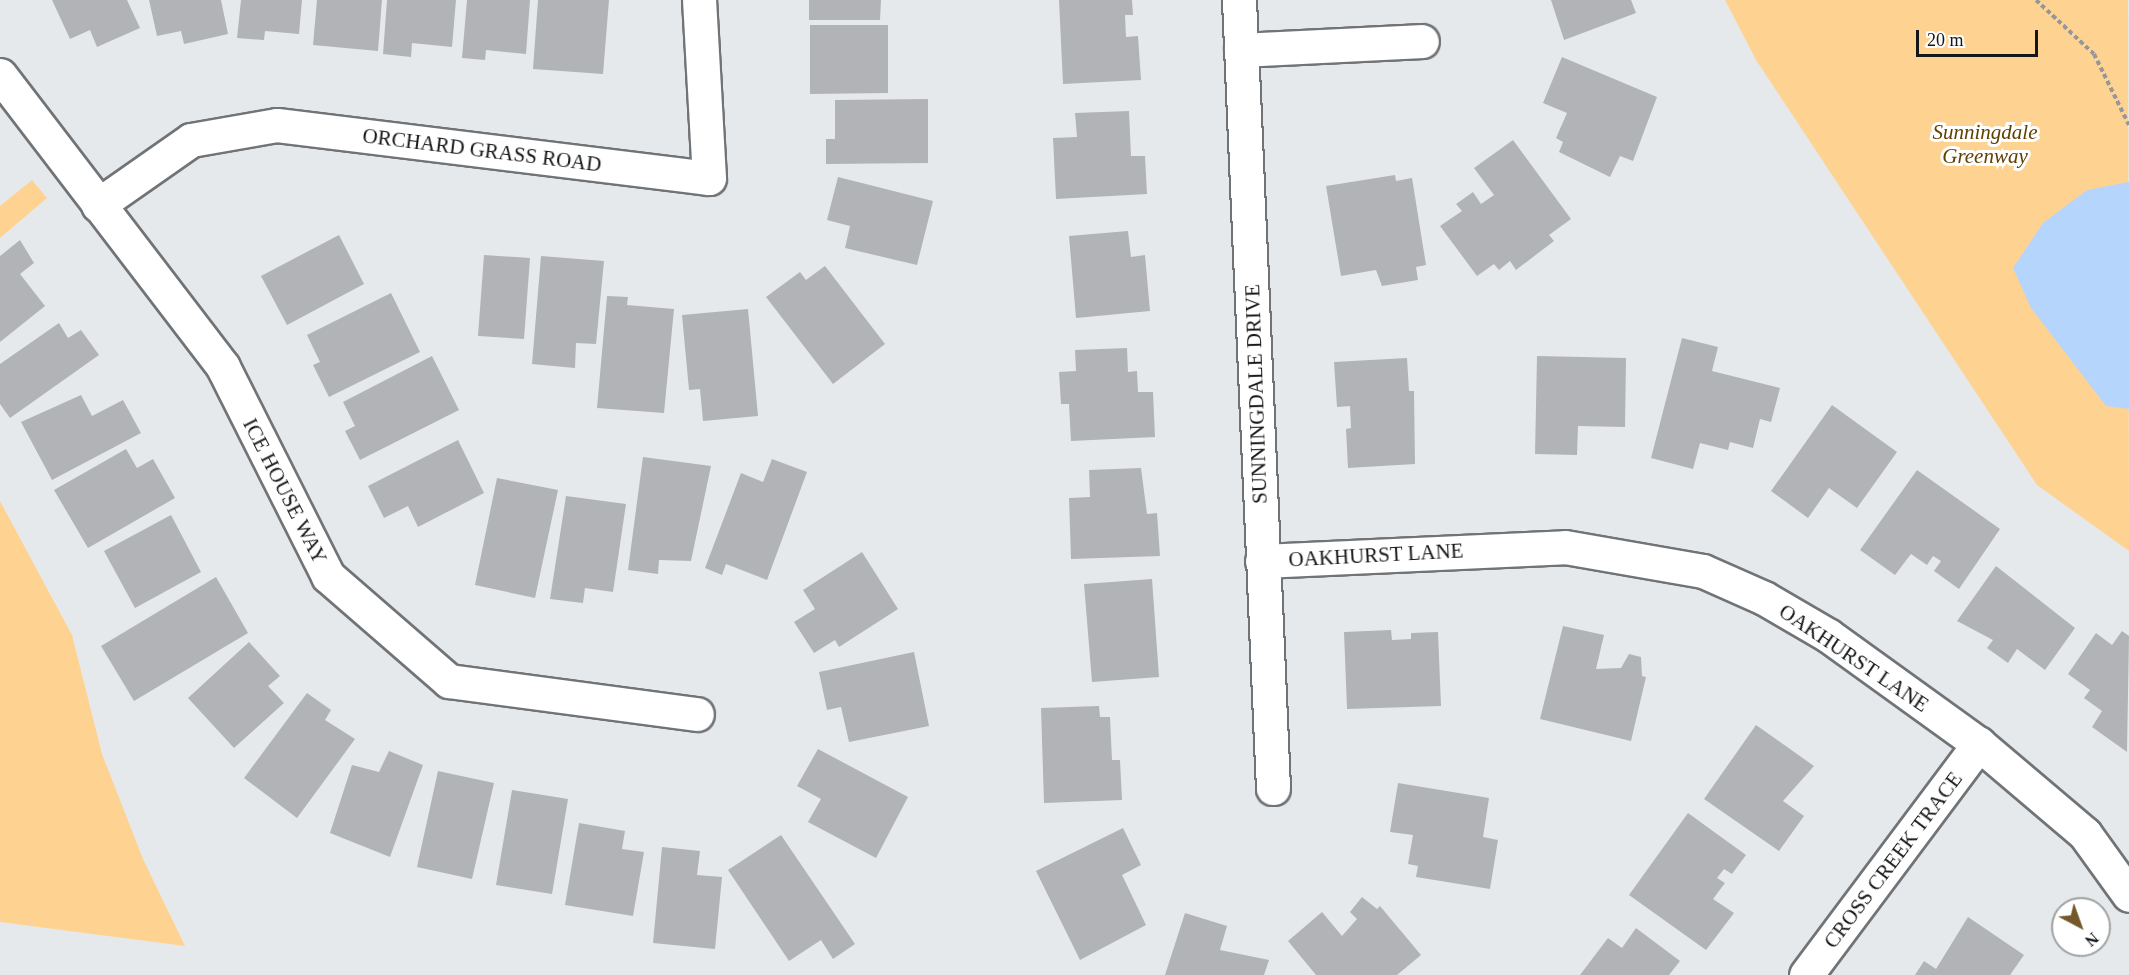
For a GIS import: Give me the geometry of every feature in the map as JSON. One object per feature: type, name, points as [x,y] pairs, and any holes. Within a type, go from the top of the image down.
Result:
[{"type":"street","name":"ORCHARD GRASS ROAD","points":[[98,206],[191,140],[278,125],[709,178],[699,0]]},
{"type":"street","name":"SUNNINGDALE DRIVE","points":[[1239,0],[1273,788]]},
{"type":"street","points":[[1241,51],[1422,41]]},
{"type":"street","name":"ICE HOUSE WAY","points":[[0,75],[223,367],[327,576],[449,681],[697,714]]},
{"type":"street","name":"OAKHURST LANE","points":[[1262,561],[1565,547],[1694,569],[1764,598],[1829,636],[1979,744],[2085,834],[2129,895]]},
{"type":"street","name":"CROSS CREEK TRACE","points":[[1806,975],[1979,744]]},
{"type":"path","points":[[2036,0],[2094,54],[2129,125]]},
{"type":"green space","name":"Sunningdale Greenway","points":[[1725,0],[2128,0],[2129,551],[2037,485],[1756,60]]},
{"type":"green space","points":[[32,180],[47,198],[0,238],[0,206]]},
{"type":"green space","points":[[0,501],[72,635],[102,754],[143,859],[185,946],[0,922]]},
{"type":"water","points":[[2129,182],[2129,409],[2106,406],[2031,308],[2013,268],[2043,223],[2087,190]]},
{"type":"building","points":[[52,0],[127,0],[140,28],[97,47],[90,30],[70,39]]},
{"type":"building","points":[[149,0],[221,0],[228,34],[184,44],[181,31],[157,36]]},
{"type":"building","points":[[241,0],[302,0],[299,34],[265,31],[264,40],[237,38]]},
{"type":"building","points":[[317,0],[382,0],[378,51],[313,45]]},
{"type":"building","points":[[387,0],[456,0],[452,47],[412,43],[411,57],[383,54]]},
{"type":"building","points":[[467,0],[530,0],[526,54],[486,50],[485,60],[462,58]]},
{"type":"building","points":[[538,0],[609,0],[603,74],[533,69]]},
{"type":"building","points":[[809,0],[881,0],[880,20],[809,20]]},
{"type":"building","points":[[1059,0],[1132,0],[1133,15],[1125,15],[1126,37],[1138,36],[1141,80],[1063,84]]},
{"type":"building","points":[[1551,0],[1631,0],[1636,13],[1564,40]]},
{"type":"building","points":[[810,25],[888,25],[888,93],[810,94]]},
{"type":"building","points":[[1562,57],[1657,97],[1633,161],[1620,156],[1610,177],[1559,152],[1563,142],[1556,138],[1567,113],[1543,103]]},
{"type":"building","points":[[928,99],[928,163],[826,164],[826,139],[835,139],[835,100]]},
{"type":"building","points":[[1129,111],[1131,156],[1145,156],[1147,194],[1056,199],[1053,138],[1077,137],[1075,113]]},
{"type":"building","points":[[1513,140],[1571,219],[1549,235],[1554,241],[1516,270],[1510,261],[1499,270],[1494,264],[1477,276],[1440,226],[1462,211],[1456,204],[1473,192],[1481,204],[1494,195],[1474,168]]},
{"type":"building","points":[[1395,175],[1396,181],[1412,178],[1426,265],[1416,267],[1418,280],[1382,286],[1376,270],[1341,276],[1326,186]]},
{"type":"building","points":[[838,177],[933,201],[917,265],[845,248],[850,226],[827,220]]},
{"type":"building","points":[[1128,231],[1131,257],[1145,255],[1150,311],[1076,318],[1069,236]]},
{"type":"building","points":[[339,235],[364,284],[287,325],[261,276]]},
{"type":"building","points":[[20,240],[34,263],[20,274],[45,306],[0,342],[0,256]]},
{"type":"building","points":[[484,255],[530,258],[524,339],[478,336]]},
{"type":"building","points":[[541,256],[604,261],[596,344],[576,343],[575,368],[532,364]]},
{"type":"building","points":[[825,266],[885,344],[833,384],[766,297],[800,272],[806,280]]},
{"type":"building","points":[[391,293],[420,352],[329,397],[313,365],[320,362],[307,335]]},
{"type":"building","points":[[607,296],[628,297],[627,305],[674,309],[664,413],[597,408]]},
{"type":"building","points":[[748,309],[758,416],[703,421],[700,389],[689,390],[682,315]]},
{"type":"building","points":[[59,323],[68,338],[81,330],[99,355],[10,418],[0,404],[0,364]]},
{"type":"building","points":[[1682,338],[1718,347],[1712,371],[1780,388],[1771,422],[1760,419],[1753,448],[1730,442],[1728,450],[1700,443],[1693,469],[1651,458]]},
{"type":"building","points":[[1127,348],[1128,372],[1137,371],[1138,392],[1153,392],[1155,437],[1071,441],[1069,404],[1061,404],[1059,372],[1076,371],[1075,350]]},
{"type":"building","points":[[432,356],[459,410],[360,460],[345,431],[355,426],[343,402]]},
{"type":"building","points":[[1537,356],[1626,358],[1625,427],[1578,426],[1577,455],[1535,454]]},
{"type":"building","points":[[1407,358],[1409,391],[1414,391],[1415,464],[1348,468],[1346,429],[1351,428],[1350,406],[1337,407],[1334,362]]},
{"type":"building","points":[[81,395],[92,416],[123,400],[141,433],[52,480],[21,422]]},
{"type":"building","points":[[1832,405],[1897,452],[1857,508],[1829,488],[1808,518],[1771,491]]},
{"type":"building","points":[[458,440],[484,493],[418,527],[408,506],[384,518],[368,486]]},
{"type":"building","points":[[126,449],[137,468],[153,459],[175,498],[88,548],[54,490]]},
{"type":"building","points":[[643,457],[711,466],[691,561],[659,560],[658,574],[628,570]]},
{"type":"building","points":[[772,459],[807,472],[767,580],[726,564],[722,575],[705,568],[741,473],[763,482]]},
{"type":"building","points":[[1141,468],[1147,514],[1157,513],[1160,556],[1071,559],[1069,498],[1090,497],[1089,470]]},
{"type":"building","points":[[1917,470],[2000,529],[1959,589],[1934,571],[1941,561],[1933,556],[1927,565],[1911,554],[1895,575],[1860,550]]},
{"type":"building","points":[[497,478],[558,490],[535,598],[475,585]]},
{"type":"building","points":[[566,496],[626,504],[613,592],[585,588],[583,603],[550,599]]},
{"type":"building","points":[[171,515],[201,572],[135,608],[104,551]]},
{"type":"building","points":[[862,552],[898,609],[839,647],[835,640],[814,653],[794,622],[815,609],[803,590]]},
{"type":"building","points":[[1996,566],[2075,628],[2045,670],[2017,649],[2008,663],[1987,648],[1993,640],[1957,621]]},
{"type":"building","points":[[216,577],[248,633],[134,701],[101,646]]},
{"type":"building","points":[[1152,579],[1159,677],[1092,682],[1084,584]]},
{"type":"building","points":[[1563,626],[1604,635],[1596,669],[1621,668],[1629,654],[1641,657],[1642,676],[1646,677],[1631,741],[1540,719]]},
{"type":"building","points":[[1391,630],[1392,640],[1411,639],[1411,633],[1438,632],[1441,706],[1347,709],[1344,632]]},
{"type":"building","points":[[2122,631],[2129,636],[2127,752],[2092,727],[2102,711],[2084,698],[2090,690],[2068,674],[2096,633],[2112,645]]},
{"type":"building","points":[[249,642],[280,676],[268,686],[284,703],[234,748],[188,698]]},
{"type":"building","points":[[914,652],[929,726],[849,742],[841,707],[827,710],[819,672]]},
{"type":"building","points":[[307,693],[331,710],[325,720],[355,739],[297,818],[244,778]]},
{"type":"building","points":[[1099,706],[1100,717],[1110,717],[1112,760],[1120,760],[1122,800],[1044,803],[1041,708]]},
{"type":"building","points":[[1756,725],[1814,766],[1783,801],[1804,816],[1779,851],[1704,799]]},
{"type":"building","points":[[818,749],[908,797],[876,858],[808,822],[821,799],[797,786]]},
{"type":"building","points":[[389,751],[423,765],[390,857],[330,833],[352,765],[379,772]]},
{"type":"building","points":[[438,771],[494,783],[472,879],[417,867]]},
{"type":"building","points":[[1398,783],[1489,798],[1483,837],[1498,840],[1490,889],[1416,877],[1418,866],[1408,864],[1413,835],[1390,832]]},
{"type":"building","points":[[512,790],[568,799],[552,894],[496,885]]},
{"type":"building","points":[[1688,813],[1746,855],[1732,874],[1724,869],[1717,878],[1725,883],[1713,899],[1734,913],[1706,950],[1629,895]]},
{"type":"building","points":[[579,823],[625,831],[622,849],[644,852],[633,916],[565,905]]},
{"type":"building","points":[[1123,828],[1141,865],[1122,875],[1146,925],[1080,960],[1036,871]]},
{"type":"building","points":[[781,835],[855,944],[833,959],[821,940],[789,961],[728,870]]},
{"type":"building","points":[[662,847],[700,851],[697,875],[722,877],[715,949],[653,943]]},
{"type":"building","points":[[1362,897],[1377,909],[1380,906],[1421,955],[1397,975],[1316,975],[1288,941],[1322,912],[1342,936],[1357,919],[1350,912]]},
{"type":"building","points":[[1185,913],[1227,926],[1220,950],[1269,960],[1264,975],[1165,975]]},
{"type":"building","points":[[1968,917],[2024,955],[2010,975],[1915,975],[1924,961],[1936,969]]},
{"type":"building","points":[[1636,928],[1680,961],[1669,975],[1580,975],[1608,938],[1622,948]]}]
